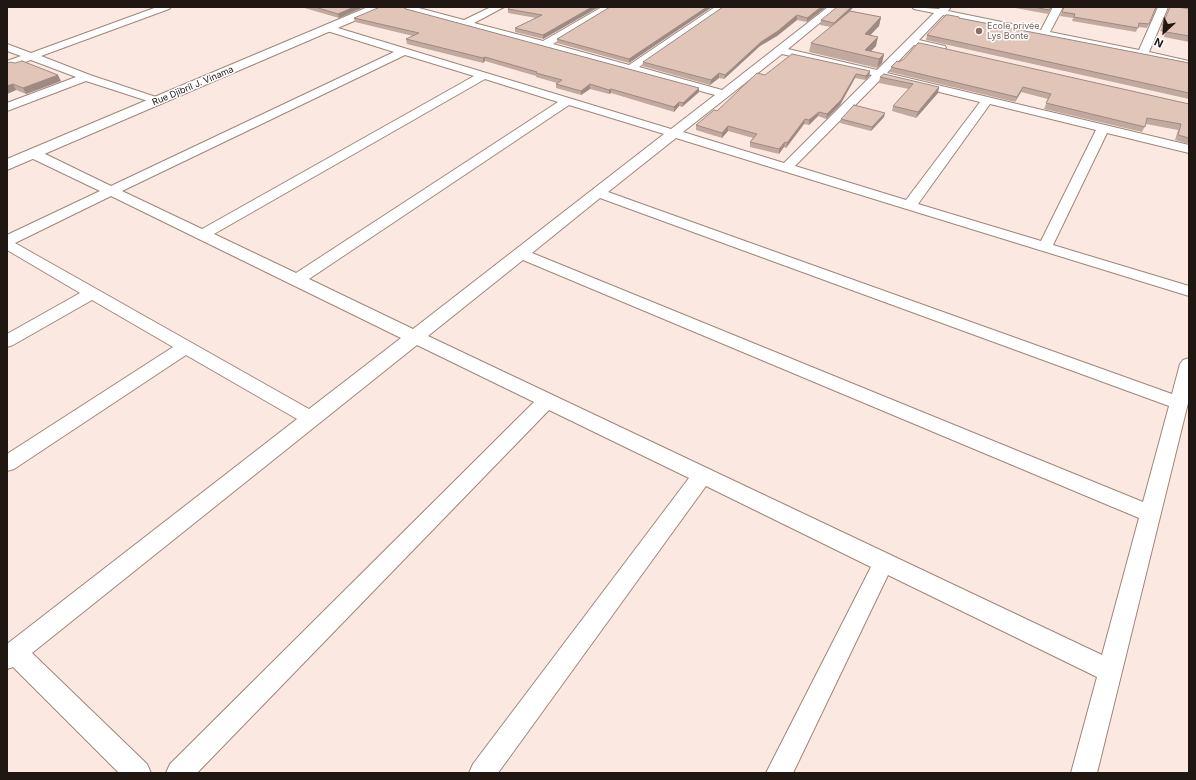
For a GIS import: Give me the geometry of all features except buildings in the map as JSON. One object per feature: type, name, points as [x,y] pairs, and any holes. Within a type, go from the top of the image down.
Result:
[{"type":"street","points":[[7,65],[166,7]]},
{"type":"street","name":"Rue Djibril J. Vinama","points":[[7,166],[378,7]]},
{"type":"street","points":[[404,7],[724,94]]},
{"type":"street","points":[[466,23],[499,7]]},
{"type":"street","points":[[544,45],[609,7]]},
{"type":"street","points":[[630,69],[721,7]]},
{"type":"street","points":[[138,773],[11,655],[834,7]]},
{"type":"street","points":[[917,7],[944,10],[1189,64]]},
{"type":"street","points":[[1044,33],[1058,7]]},
{"type":"street","points":[[1143,54],[1163,7]]},
{"type":"street","points":[[1180,7],[1189,9]]},
{"type":"street","points":[[786,168],[944,10]]},
{"type":"street","points":[[328,28],[1189,291]]},
{"type":"street","points":[[912,42],[951,51]]},
{"type":"street","points":[[7,47],[86,77],[158,101]]},
{"type":"street","points":[[780,50],[1189,149]]},
{"type":"street","points":[[7,241],[404,51]]},
{"type":"street","points":[[202,235],[483,76]]},
{"type":"street","points":[[7,107],[86,77]]},
{"type":"street","points":[[909,206],[987,100]]},
{"type":"street","points":[[297,280],[568,101]]},
{"type":"street","points":[[1045,248],[1103,128]]},
{"type":"street","points":[[34,154],[1110,671]]},
{"type":"street","points":[[598,193],[1179,403]]},
{"type":"street","points":[[7,244],[311,419]]},
{"type":"street","points":[[521,254],[1151,514]]},
{"type":"street","points":[[7,340],[92,293]]},
{"type":"street","points":[[7,464],[186,347]]},
{"type":"street","points":[[1084,773],[1189,364]]},
{"type":"street","points":[[179,773],[547,400]]},
{"type":"street","points":[[482,773],[703,475]]},
{"type":"street","points":[[779,773],[884,562]]},
{"type":"place","name":"Ecole privée Lys Bonte","points":[[979,31]]}]
